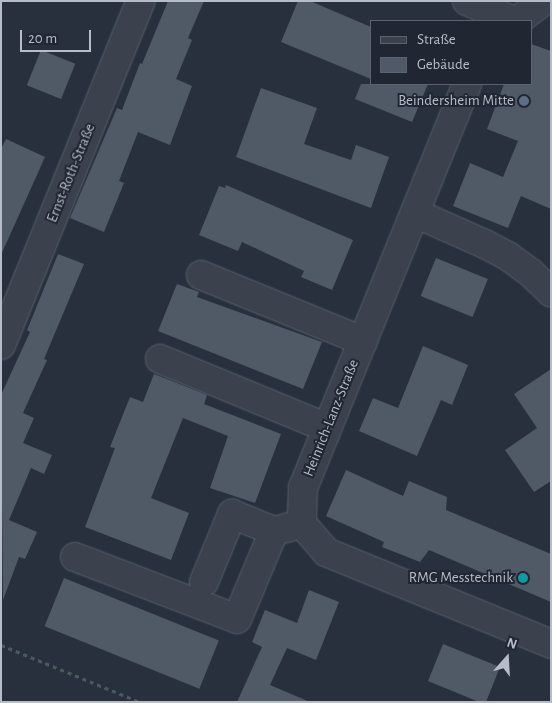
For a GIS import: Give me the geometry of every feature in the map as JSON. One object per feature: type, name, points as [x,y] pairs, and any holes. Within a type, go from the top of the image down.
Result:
[{"type":"street","name":"Ernst-Roth-Straße","points":[[1,345],[141,1]]},
{"type":"street","points":[[467,1],[513,20]]},
{"type":"street","points":[[516,20],[544,1]]},
{"type":"street","name":"Heinrich-Lanz-Straße","points":[[302,524],[302,487],[467,85]]},
{"type":"street","points":[[415,213],[485,244],[509,257],[531,273],[551,292]]},
{"type":"street","points":[[201,275],[363,341]]},
{"type":"street","points":[[160,359],[327,428]]},
{"type":"street","points":[[204,582],[232,514],[274,531],[302,524],[326,552],[551,644]]},
{"type":"street","points":[[75,557],[238,619],[274,531]]},
{"type":"path","points":[[1,645],[140,702]]},
{"type":"building","points":[[168,1],[204,1],[188,38],[192,40],[176,79],[192,86],[170,145],[138,132],[119,181],[124,183],[104,232],[70,218],[117,108],[122,110],[140,63],[142,64]]},
{"type":"building","points":[[298,1],[310,1],[370,27],[370,79],[281,42]]},
{"type":"building","points":[[532,44],[551,51],[551,209],[521,196],[508,228],[453,206],[470,163],[503,177],[518,141],[487,129],[504,85],[532,85]]},
{"type":"building","points":[[41,50],[75,64],[61,99],[27,85]]},
{"type":"building","points":[[361,84],[428,85],[412,122],[355,99]]},
{"type":"building","points":[[261,88],[317,108],[304,144],[351,160],[356,145],[389,157],[371,208],[236,157]]},
{"type":"building","points":[[6,139],[45,157],[1,255],[1,149]]},
{"type":"building","points":[[226,185],[353,240],[332,290],[301,277],[304,271],[242,242],[238,251],[199,235],[219,186],[225,188]]},
{"type":"building","points":[[58,254],[84,264],[44,359],[47,360],[23,413],[34,418],[23,443],[52,455],[44,474],[31,468],[9,520],[37,532],[25,559],[19,557],[3,600],[1,395],[30,332],[27,330]]},
{"type":"building","points":[[436,258],[488,279],[473,317],[421,296]]},
{"type":"building","points":[[177,284],[199,292],[197,297],[322,342],[303,389],[158,331]]},
{"type":"building","points":[[423,346],[468,365],[452,405],[441,400],[417,456],[359,431],[373,398],[398,408]]},
{"type":"building","points":[[551,369],[551,481],[534,492],[505,450],[537,428],[514,394]]},
{"type":"building","points":[[154,374],[207,395],[204,404],[281,434],[255,503],[210,488],[228,436],[183,418],[151,498],[189,513],[171,560],[85,527],[115,448],[110,447],[130,397],[143,402]]},
{"type":"building","points":[[346,470],[403,496],[409,481],[447,497],[446,510],[551,554],[551,602],[429,550],[420,562],[382,547],[384,542],[326,516]]},
{"type":"building","points":[[64,578],[219,641],[199,689],[45,626]]},
{"type":"building","points":[[309,590],[339,602],[316,660],[287,648],[270,685],[310,702],[237,702],[262,647],[252,642],[265,610],[297,623]]},
{"type":"building","points":[[443,644],[500,667],[486,702],[479,702],[428,681]]},
{"type":"place","name":"Beindersheim Mitte","points":[[524,101]]},
{"type":"place","name":"RMG Messtechnik","points":[[523,578]]}]
